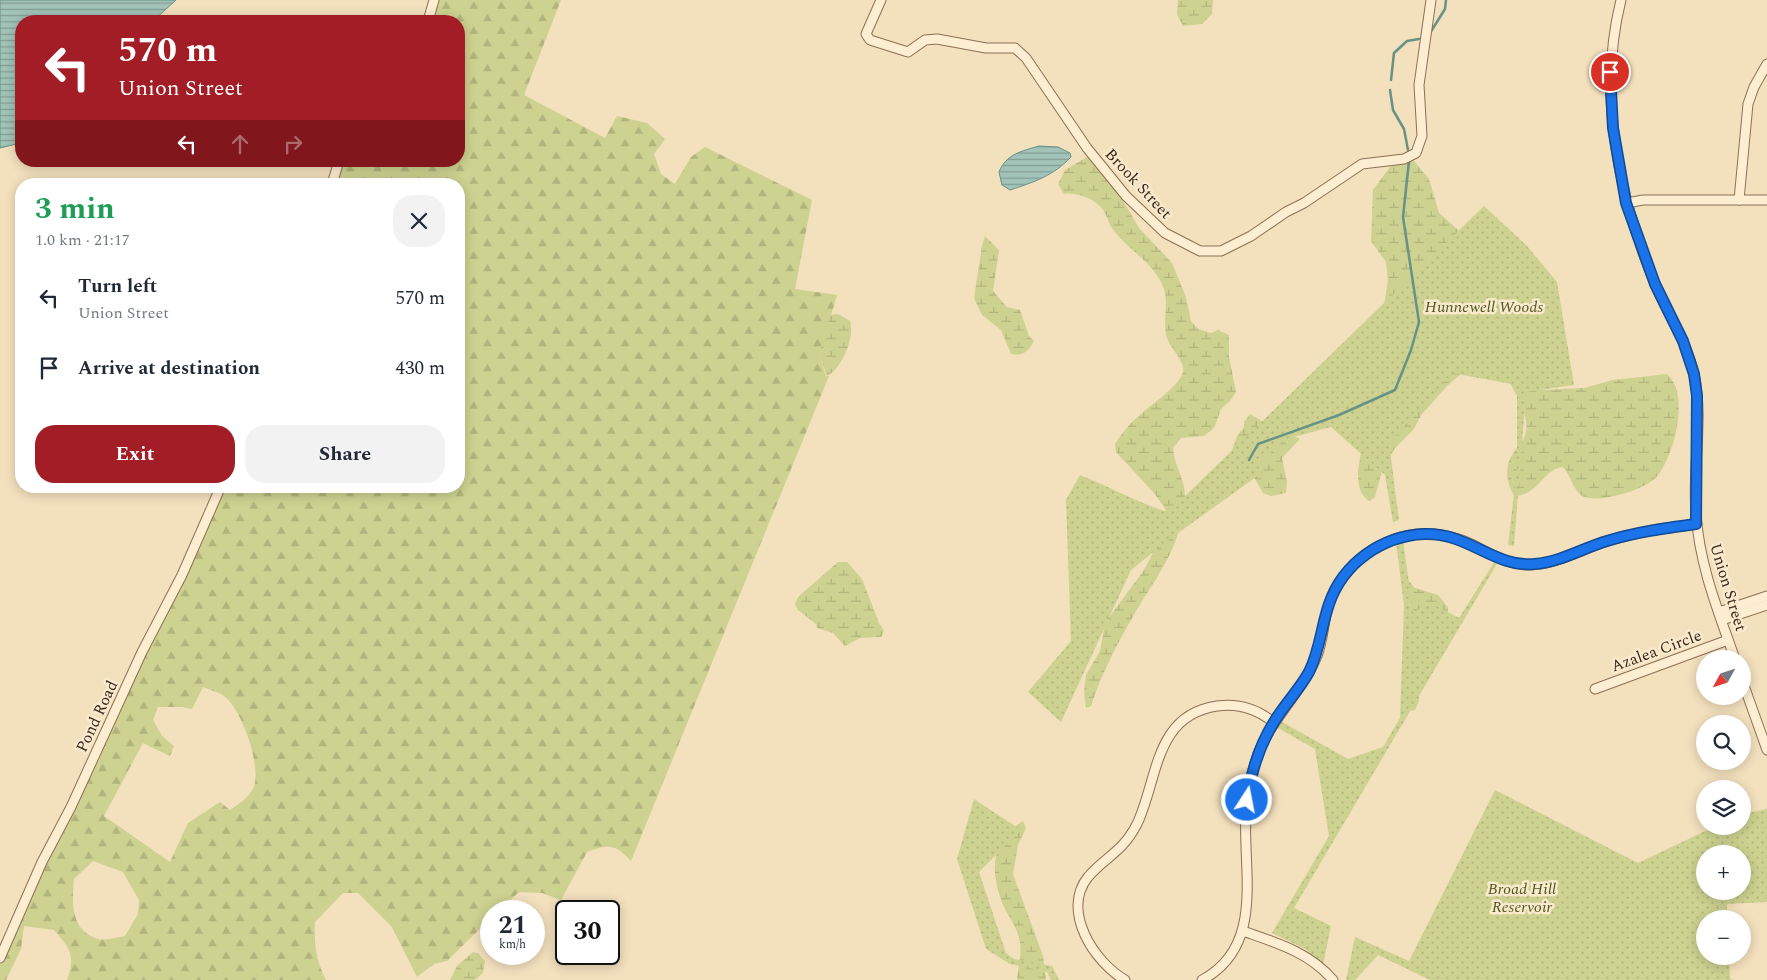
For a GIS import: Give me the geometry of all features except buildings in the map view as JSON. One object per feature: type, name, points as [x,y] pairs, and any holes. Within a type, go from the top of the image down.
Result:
[{"type":"street","points":[[430,15],[434,0]]},
{"type":"street","name":"Brook Street","points":[[881,0],[866,34],[870,40],[908,52],[925,40],[937,39],[986,48],[1015,48],[1026,58],[1087,148],[1126,196],[1165,233],[1200,251],[1222,251],[1251,236],[1362,164],[1404,159],[1416,153],[1422,136],[1419,85],[1431,0]]},
{"type":"street","name":"Union Street","points":[[1621,0],[1613,43],[1610,98],[1616,155],[1626,203],[1655,284],[1683,341],[1694,374],[1697,396],[1696,524],[1706,571],[1732,650]]},
{"type":"street","points":[[1739,200],[1748,104],[1754,87],[1767,64]]},
{"type":"street","points":[[1626,203],[1643,200],[1767,200]]},
{"type":"street","name":"Pond Road","points":[[0,958],[42,862],[71,807],[142,652],[182,575],[218,493]]},
{"type":"street","points":[[1202,980],[1216,971],[1228,958],[1243,932],[1247,903],[1247,800],[1255,761],[1274,722],[1302,684],[1313,664],[1320,645],[1329,605],[1337,587],[1354,565],[1382,544],[1406,536],[1444,535],[1462,540],[1504,560],[1520,564],[1536,564],[1551,562],[1620,537],[1696,524]]},
{"type":"street","points":[[1720,616],[1767,596]]},
{"type":"street","points":[[1720,616],[1767,605]]},
{"type":"street","name":"Azalea Circle","points":[[1594,689],[1728,640]]},
{"type":"street","points":[[1125,980],[1102,963],[1091,948],[1081,918],[1080,898],[1082,889],[1089,876],[1117,853],[1133,832],[1144,807],[1157,759],[1165,742],[1183,720],[1210,707],[1229,705],[1246,707],[1261,713],[1274,722]]},
{"type":"street","points":[[1751,705],[1767,750]]},
{"type":"street","points":[[1243,932],[1295,949],[1313,960],[1333,980]]},
{"type":"green space","points":[[436,0],[561,0],[524,95],[605,138],[617,116],[647,123],[665,139],[654,154],[661,174],[675,184],[691,157],[705,147],[812,200],[795,289],[837,295],[819,355],[826,376],[829,376],[631,861],[620,851],[611,847],[587,852],[561,900],[542,893],[519,892],[510,900],[480,900],[480,929],[447,961],[434,964],[417,977],[392,927],[358,893],[343,893],[315,922],[316,952],[326,980],[67,980],[70,972],[71,958],[68,947],[60,936],[54,930],[24,926],[21,949],[6,980],[0,980],[0,964],[47,862],[76,807],[144,656],[224,493],[465,493],[465,178],[339,178],[342,167],[465,167],[465,15],[432,15]],"holes":[[[203,687],[224,696],[238,713],[249,740],[255,768],[253,789],[248,796],[230,810],[220,802],[188,823],[170,862],[104,816],[143,743],[170,756],[174,746],[162,736],[153,720],[158,707],[192,709]],[[93,861],[123,872],[139,900],[138,914],[125,936],[98,939],[89,935],[78,922],[73,906],[74,879]]]},
{"type":"green space","points":[[1178,0],[1213,0],[1212,14],[1202,24],[1183,26],[1177,14]]},
{"type":"green space","points":[[1087,157],[1098,158],[1139,228],[1172,263],[1186,297],[1191,321],[1198,329],[1211,333],[1218,330],[1229,335],[1229,357],[1236,392],[1221,409],[1214,428],[1204,436],[1181,438],[1173,448],[1185,492],[1180,528],[1169,556],[1112,654],[1091,706],[1086,708],[1084,691],[1086,675],[1100,651],[1105,623],[1144,570],[1156,547],[1169,514],[1154,493],[1116,452],[1115,444],[1133,421],[1164,395],[1181,377],[1183,372],[1180,359],[1167,338],[1165,295],[1160,279],[1147,263],[1116,233],[1099,205],[1081,196],[1064,194],[1058,184],[1065,170]]},
{"type":"green space","points":[[1409,160],[1414,161],[1429,179],[1439,213],[1464,235],[1541,390],[1584,388],[1613,380],[1667,374],[1674,383],[1678,395],[1679,408],[1675,438],[1665,464],[1654,480],[1636,489],[1613,496],[1602,498],[1585,497],[1575,488],[1563,467],[1550,472],[1529,492],[1514,496],[1509,485],[1507,468],[1511,457],[1523,440],[1526,432],[1526,419],[1522,406],[1509,381],[1467,369],[1447,386],[1421,415],[1414,429],[1395,448],[1382,470],[1375,497],[1370,501],[1363,496],[1359,484],[1358,471],[1388,280],[1386,262],[1371,241],[1373,190],[1390,167]]},
{"type":"green space","name":"Hunnewell Woods","points":[[1484,206],[1527,246],[1557,282],[1574,385],[1526,392],[1514,546],[1508,545],[1517,468],[1517,385],[1452,373],[1389,443],[1399,520],[1393,522],[1385,475],[1331,427],[1286,439],[1259,463],[1263,472],[1167,541],[1131,570],[1061,722],[1028,692],[1071,641],[1066,500],[1080,475],[1164,511],[1180,501]]},
{"type":"green space","points":[[985,236],[999,250],[993,291],[1007,307],[1020,310],[1029,336],[1034,341],[1030,348],[1022,354],[1011,354],[1001,330],[982,315],[974,298]]},
{"type":"green space","points":[[838,314],[850,321],[851,336],[842,360],[827,376],[819,355],[830,315]]},
{"type":"green space","points":[[1250,414],[1272,427],[1300,439],[1282,458],[1287,482],[1286,493],[1271,496],[1263,493],[1251,472],[1232,450],[1237,436],[1244,427],[1244,422]]},
{"type":"green space","points":[[1403,540],[1413,613],[1429,602],[1459,618],[1495,561],[1498,562],[1294,908],[1331,926],[1323,965],[1305,949],[1272,933],[1329,836],[1315,749],[1271,724],[1275,718],[1348,759],[1383,747],[1400,718],[1404,605],[1396,542]]},
{"type":"green space","points":[[838,562],[847,562],[862,579],[884,631],[881,637],[860,638],[845,646],[833,633],[817,628],[816,624],[798,610],[795,604],[798,597]]},
{"type":"green space","points":[[1408,580],[1415,588],[1438,595],[1448,607],[1448,627],[1419,689],[1419,701],[1415,710],[1411,711]]},
{"type":"green space","name":"Broad Hill Reservoir","points":[[1495,790],[1638,863],[1697,835],[1751,835],[1751,812],[1767,809],[1767,902],[1727,904],[1727,910],[1696,910],[1696,965],[1729,965],[1730,979],[1734,980],[1430,980],[1378,955],[1355,980],[1346,980],[1355,937],[1409,961]]},
{"type":"green space","points":[[974,799],[1021,830],[979,872],[1006,953],[1014,959],[1052,966],[1059,980],[1051,980],[1047,972],[1010,964],[986,949],[957,859]]},
{"type":"green space","points":[[1023,821],[1026,828],[1018,845],[1013,874],[1043,956],[1046,980],[1017,980],[1020,956],[1019,937],[1004,907],[996,882],[995,871],[998,848],[1012,829]]},
{"type":"green space","points":[[473,952],[480,955],[480,965],[484,965],[483,973],[475,980],[450,980],[457,966]]},
{"type":"water","points":[[0,0],[176,0],[160,15],[15,15],[15,144],[0,148]]},
{"type":"water","points":[[1039,146],[1058,147],[1070,153],[1071,157],[1050,174],[1035,181],[1010,190],[1002,185],[999,172],[1006,161],[1015,154]]},
{"type":"waterway","points":[[1430,33],[1445,9],[1446,0]]},
{"type":"waterway","points":[[1391,80],[1394,53],[1407,41],[1419,39]]},
{"type":"waterway","points":[[1390,90],[1393,110],[1404,129],[1408,150]]},
{"type":"waterway","points":[[1249,460],[1258,444],[1339,415],[1395,390],[1411,350],[1419,322],[1403,217],[1409,161]]},
{"type":"route","points":[[1247,800],[1255,761],[1264,741],[1274,722],[1302,684],[1313,664],[1320,645],[1332,596],[1348,571],[1368,552],[1397,538],[1416,534],[1435,534],[1453,536],[1471,543],[1496,557],[1528,565],[1551,562],[1620,537],[1696,524],[1696,384],[1692,363],[1655,284],[1626,203],[1613,128],[1610,72]]}]
